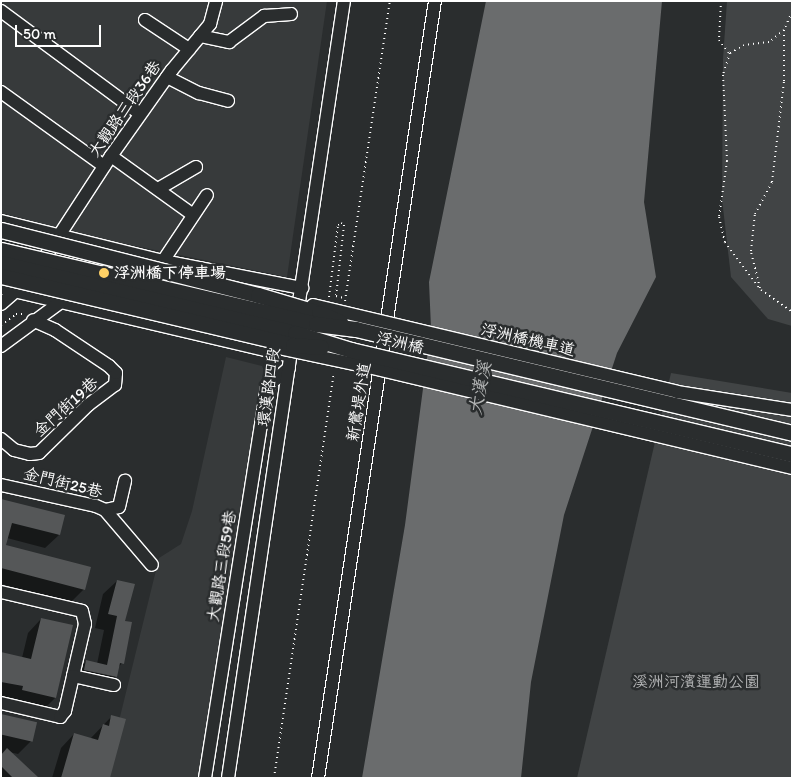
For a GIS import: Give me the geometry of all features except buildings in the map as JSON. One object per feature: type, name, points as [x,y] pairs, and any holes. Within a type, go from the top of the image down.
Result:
[{"type":"main road","points":[[1,230],[258,295],[319,313],[356,329]]},
{"type":"main road","name":"浮洲橋","points":[[1,250],[316,324],[356,329],[792,432]]},
{"type":"main road","name":"浮洲橋","points":[[1,263],[295,333],[350,350],[792,454]]},
{"type":"main road","points":[[1,278],[293,345],[350,350]]},
{"type":"street","name":"大觀路三段36巷","points":[[1,304],[18,292],[32,277],[140,114],[210,24],[216,1]]},
{"type":"street","name":"環漢路四段","points":[[228,778],[344,1]]},
{"type":"street","name":"新鶯堤外道","points":[[318,778],[435,1]]},
{"type":"street","points":[[1,11],[140,114]]},
{"type":"street","points":[[200,36],[229,42],[264,16],[291,14]]},
{"type":"street","points":[[145,20],[189,49]]},
{"type":"street","points":[[167,77],[199,93],[228,101]]},
{"type":"street","points":[[1,92],[108,161],[158,189],[193,215]]},
{"type":"street","points":[[158,189],[196,167]]},
{"type":"street","points":[[163,261],[207,195]]},
{"type":"street","points":[[1,221],[163,261],[302,288]]},
{"type":"street","points":[[195,334],[209,325],[217,274],[205,270]]},
{"type":"street","points":[[1,278],[321,358],[374,368],[792,468]]},
{"type":"street","points":[[1,288],[195,334],[289,362]]},
{"type":"street","name":"浮洲橋機車道","points":[[258,295],[280,297],[677,392],[792,410]]},
{"type":"street","points":[[1,346],[29,317],[61,302]]},
{"type":"street","name":"金門街19巷","points":[[1,439],[14,450],[30,454],[38,453],[88,405],[115,385],[116,373],[103,361],[62,334],[29,317]]},
{"type":"street","name":"大觀路三段59巷","points":[[205,778],[267,387],[289,362]]},
{"type":"street","points":[[105,510],[119,507],[125,481]]},
{"type":"street","name":"金門街25巷","points":[[1,484],[96,506],[105,510],[152,565]]},
{"type":"street","points":[[1,592],[82,611],[85,624],[65,711],[60,716],[1,703]]},
{"type":"street","points":[[73,676],[114,686]]},
{"type":"path","points":[[344,303],[390,1]]},
{"type":"path","points":[[721,1],[720,40],[730,54]]},
{"type":"path","points":[[761,290],[751,251],[755,214],[772,182],[784,81],[784,30],[792,12]]},
{"type":"path","points":[[784,30],[769,42],[744,45],[730,54],[723,76],[727,161],[719,217],[725,242],[761,290],[792,312]]},
{"type":"path","points":[[328,304],[338,225],[341,223],[344,226],[336,296],[345,298]]},
{"type":"path","points":[[1,325],[16,314],[29,317]]},
{"type":"path","points":[[274,778],[335,366]]},
{"type":"shaded area","points":[[1,1],[327,1],[287,277],[101,239],[1,213]]},
{"type":"shaded area","points":[[226,357],[262,366],[271,386],[212,778],[105,778],[159,558],[181,544],[192,511]]},
{"type":"green space","points":[[727,1],[792,1],[792,326],[768,319],[731,277],[722,199],[723,59]]},
{"type":"green space","name":"溪洲河濱運動公園","points":[[671,373],[792,393],[792,778],[577,778]]},
{"type":"water","name":"大漢溪","points":[[486,1],[662,1],[644,202],[656,277],[617,353],[564,515],[531,682],[521,778],[362,778],[405,525],[431,328],[429,282]]},
{"type":"place","name":"浮洲橋下停車場","points":[[104,273]]}]
